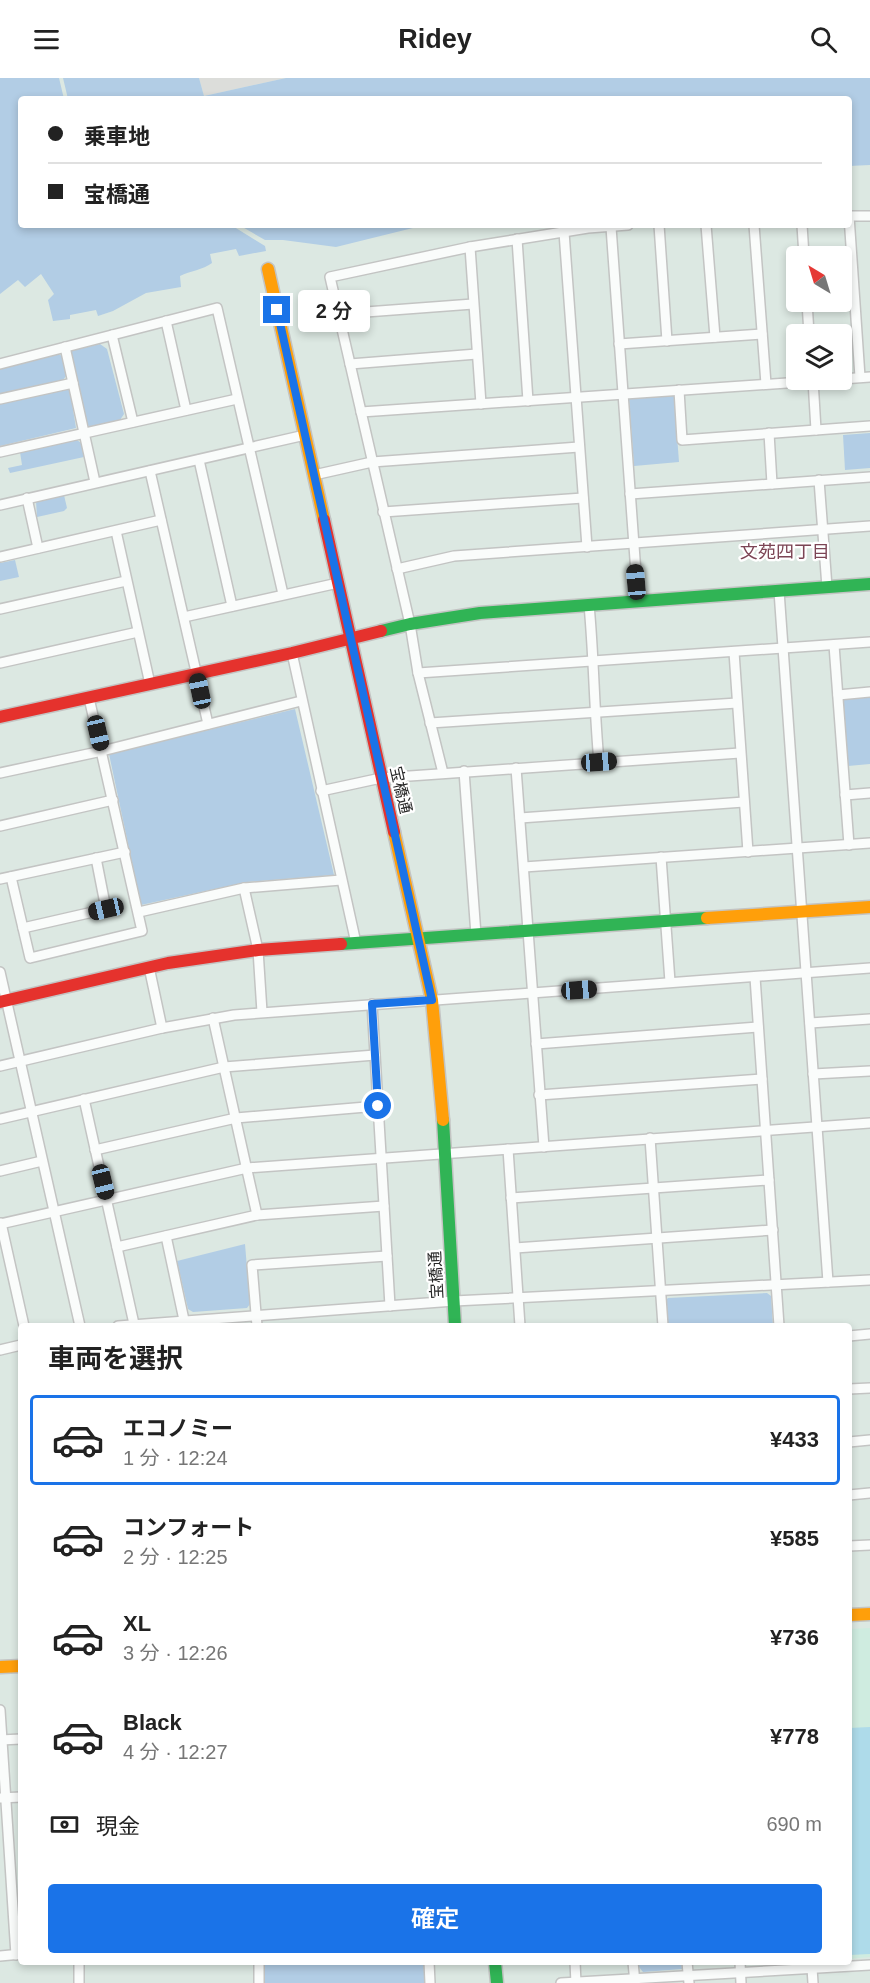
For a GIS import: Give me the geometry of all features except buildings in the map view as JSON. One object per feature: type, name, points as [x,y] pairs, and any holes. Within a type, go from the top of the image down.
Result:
[{"type":"street","points":[[852,216],[870,216]]},
{"type":"street","points":[[443,773],[418,673],[410,624],[330,277],[470,247],[602,228]]},
{"type":"street","points":[[611,228],[638,601]]},
{"type":"street","points":[[659,228],[667,341]]},
{"type":"street","points":[[706,228],[715,337]]},
{"type":"street","points":[[754,228],[766,384]]},
{"type":"street","points":[[802,228],[803,246]]},
{"type":"street","points":[[850,228],[865,377]]},
{"type":"street","points":[[564,232],[587,547]]},
{"type":"street","points":[[517,239],[528,401]]},
{"type":"street","points":[[470,247],[481,404]]},
{"type":"street","name":"宝橋通","points":[[268,268],[432,1000],[446,1153],[455,1323]]},
{"type":"street","points":[[339,314],[473,304]]},
{"type":"street","points":[[0,364],[217,308],[283,594]]},
{"type":"street","points":[[166,321],[186,410]]},
{"type":"street","points":[[619,344],[762,334]]},
{"type":"street","points":[[111,335],[133,422]]},
{"type":"street","points":[[65,347],[95,482]]},
{"type":"street","points":[[350,364],[477,354]]},
{"type":"street","points":[[361,412],[786,382]]},
{"type":"street","points":[[0,399],[73,383]]},
{"type":"street","points":[[679,390],[682,440],[870,426]]},
{"type":"street","points":[[814,390],[816,430]]},
{"type":"street","points":[[0,452],[237,399]]},
{"type":"street","points":[[769,433],[772,484]]},
{"type":"street","points":[[0,504],[305,435]]},
{"type":"street","points":[[314,475],[372,462],[579,447]]},
{"type":"street","points":[[199,460],[232,606]]},
{"type":"street","points":[[150,471],[208,724]]},
{"type":"street","points":[[630,494],[870,477]]},
{"type":"street","points":[[819,480],[827,587]]},
{"type":"street","points":[[27,498],[38,548]]},
{"type":"street","points":[[383,512],[582,498]]},
{"type":"street","points":[[0,556],[161,520]]},
{"type":"street","points":[[396,569],[454,556],[870,526]]},
{"type":"street","points":[[116,531],[150,684]]},
{"type":"street","points":[[0,609],[126,581]]},
{"type":"street","points":[[184,617],[338,583]]},
{"type":"street","points":[[0,717],[292,653],[410,624],[480,613],[870,584]]},
{"type":"street","points":[[779,591],[828,1282]]},
{"type":"street","points":[[590,605],[594,662],[594,712],[599,762]]},
{"type":"street","points":[[0,663],[138,632]]},
{"type":"street","points":[[418,673],[870,642]]},
{"type":"street","points":[[834,645],[849,845]]},
{"type":"street","points":[[734,652],[748,852]]},
{"type":"street","points":[[292,653],[340,880],[356,943]]},
{"type":"street","points":[[838,695],[870,692]]},
{"type":"street","points":[[11,877],[30,958],[142,931],[89,698]]},
{"type":"street","points":[[0,773],[102,751],[301,701]]},
{"type":"street","points":[[430,723],[737,703]]},
{"type":"street","points":[[321,791],[381,778],[740,753]]},
{"type":"street","points":[[516,768],[544,1147]]},
{"type":"street","points":[[464,771],[476,934]]},
{"type":"street","points":[[845,795],[870,793]]},
{"type":"street","points":[[0,826],[113,800]]},
{"type":"street","points":[[520,818],[744,802]]},
{"type":"street","points":[[524,867],[870,843]]},
{"type":"street","points":[[0,879],[124,852]]},
{"type":"street","points":[[661,857],[670,982]]},
{"type":"street","points":[[23,928],[106,909],[96,858]]},
{"type":"street","points":[[138,912],[244,888],[340,880]]},
{"type":"street","points":[[244,888],[258,950],[262,1012]]},
{"type":"street","points":[[3,1001],[149,967],[258,950],[870,907]]},
{"type":"street","points":[[149,967],[162,1028]]},
{"type":"street","points":[[0,1066],[162,1028],[213,1018],[262,1012],[870,968]]},
{"type":"street","points":[[0,972],[3,1001],[20,1061],[79,1323]]},
{"type":"street","points":[[755,977],[779,1323]]},
{"type":"street","points":[[372,1004],[390,1306]]},
{"type":"street","points":[[213,1018],[257,1215]]},
{"type":"street","points":[[810,1023],[870,1019]]},
{"type":"street","points":[[536,1044],[758,1027]]},
{"type":"street","points":[[0,1119],[224,1067],[375,1055]]},
{"type":"street","points":[[813,1074],[870,1071]]},
{"type":"street","points":[[539,1095],[762,1079]]},
{"type":"street","points":[[84,1099],[134,1323]]},
{"type":"street","points":[[95,1150],[236,1118],[378,1106]]},
{"type":"street","points":[[23,1323],[1,1224],[54,1211],[247,1168],[870,1124]]},
{"type":"street","points":[[650,1138],[663,1323]]},
{"type":"street","points":[[508,1149],[520,1323]]},
{"type":"street","points":[[0,1171],[42,1161]]},
{"type":"street","points":[[512,1198],[769,1180]]},
{"type":"street","points":[[117,1247],[257,1215],[384,1206]]},
{"type":"street","points":[[515,1248],[772,1230]]},
{"type":"street","points":[[166,1236],[184,1320]]},
{"type":"street","points":[[256,1321],[252,1265],[387,1256]]},
{"type":"street","points":[[146,1323],[184,1320],[256,1321],[454,1301],[870,1280]]},
{"type":"street","points":[[852,1336],[870,1335]]},
{"type":"street","points":[[0,1350],[18,1346]]},
{"type":"street","points":[[852,1389],[870,1388]]},
{"type":"street","points":[[852,1442],[870,1440]]},
{"type":"street","points":[[852,1495],[870,1493]]},
{"type":"street","points":[[852,1546],[870,1545]]},
{"type":"street","points":[[852,1616],[870,1614]]},
{"type":"street","points":[[0,1667],[18,1666]]},
{"type":"street","points":[[0,1710],[5,1856],[18,1954],[0,1956]]},
{"type":"street","points":[[1,1740],[18,1739]]},
{"type":"street","points":[[79,1965],[79,1983]]},
{"type":"street","points":[[259,1965],[260,1983]]},
{"type":"street","points":[[429,1965],[430,1983]]},
{"type":"street","points":[[495,1965],[497,1983]]},
{"type":"street","points":[[575,1965],[576,1982]]},
{"type":"street","points":[[633,1965],[634,1981]]},
{"type":"street","points":[[740,1965],[741,1983]]},
{"type":"street","points":[[561,1983],[688,1979],[740,1973],[870,1965]]},
{"type":"street","points":[[812,1968],[813,1983]]},
{"type":"shaded area","points":[[0,78],[59,78],[63,96],[18,96],[18,228],[236,228],[265,246],[266,251],[239,256],[236,249],[210,254],[212,263],[180,276],[181,287],[146,293],[113,311],[98,316],[96,310],[70,315],[70,319],[53,321],[48,300],[54,294],[41,274],[25,287],[18,280],[0,294]]},
{"type":"shaded area","points":[[63,78],[199,78],[204,96],[67,96]]},
{"type":"shaded area","points":[[199,78],[286,78],[204,96]]},
{"type":"shaded area","points":[[286,78],[870,78],[870,165],[852,166],[852,96],[204,96]]},
{"type":"shaded area","points":[[244,228],[413,228],[336,247],[265,240]]},
{"type":"shaded area","points":[[100,344],[107,349],[124,414],[120,420],[91,427],[87,425],[70,351]]},
{"type":"shaded area","points":[[56,353],[62,356],[66,376],[63,380],[0,394],[0,367]]},
{"type":"shaded area","points":[[67,389],[70,391],[76,428],[0,446],[0,404]]},
{"type":"shaded area","points":[[674,396],[679,462],[634,466],[629,399]]},
{"type":"shaded area","points":[[870,433],[870,468],[845,470],[843,435]]},
{"type":"shaded area","points":[[77,440],[81,443],[84,457],[10,473],[8,468],[22,465],[20,452]]},
{"type":"shaded area","points":[[64,495],[67,508],[64,511],[37,517],[36,501]]},
{"type":"shaded area","points":[[15,560],[19,577],[0,581],[0,563]]},
{"type":"shaded area","points":[[870,696],[870,764],[848,766],[843,698]]},
{"type":"shaded area","points":[[295,709],[334,875],[247,882],[141,905],[109,754]]},
{"type":"shaded area","points":[[245,1244],[250,1304],[247,1308],[193,1312],[188,1309],[177,1261]]},
{"type":"shaded area","points":[[767,1293],[771,1296],[773,1323],[667,1323],[665,1301],[668,1298]]},
{"type":"shaded area","points":[[870,1628],[870,1957],[852,1959],[852,1629]]},
{"type":"shaded area","points":[[870,1727],[870,1954],[852,1955],[852,1728]]},
{"type":"shaded area","points":[[263,1965],[423,1965],[425,1983],[265,1983]]},
{"type":"shaded area","points":[[639,1965],[681,1965],[682,1969],[643,1972]]},
{"type":"traffic: fast","points":[[381,631],[480,613],[870,584]]},
{"type":"traffic: fast","points":[[341,944],[707,918]]},
{"type":"traffic: fast","points":[[443,1120],[455,1323]]},
{"type":"traffic: fast","points":[[495,1965],[497,1983]]},
{"type":"traffic: slow","points":[[268,269],[324,520]]},
{"type":"traffic: slow","points":[[394,832],[432,1000],[443,1120]]},
{"type":"traffic: slow","points":[[707,918],[870,907]]},
{"type":"traffic: slow","points":[[852,1615],[870,1614]]},
{"type":"traffic: slow","points":[[0,1667],[18,1666]]},
{"type":"traffic: jam","points":[[324,520],[394,832]]},
{"type":"traffic: jam","points":[[0,717],[292,653],[381,631]]},
{"type":"traffic: jam","points":[[0,1002],[168,963],[258,950],[341,944]]},
{"type":"district","name":"文苑四丁目","points":[[785,552]]},
{"type":"route","points":[[277,310],[432,1000],[372,1004],[378,1106]]}]
